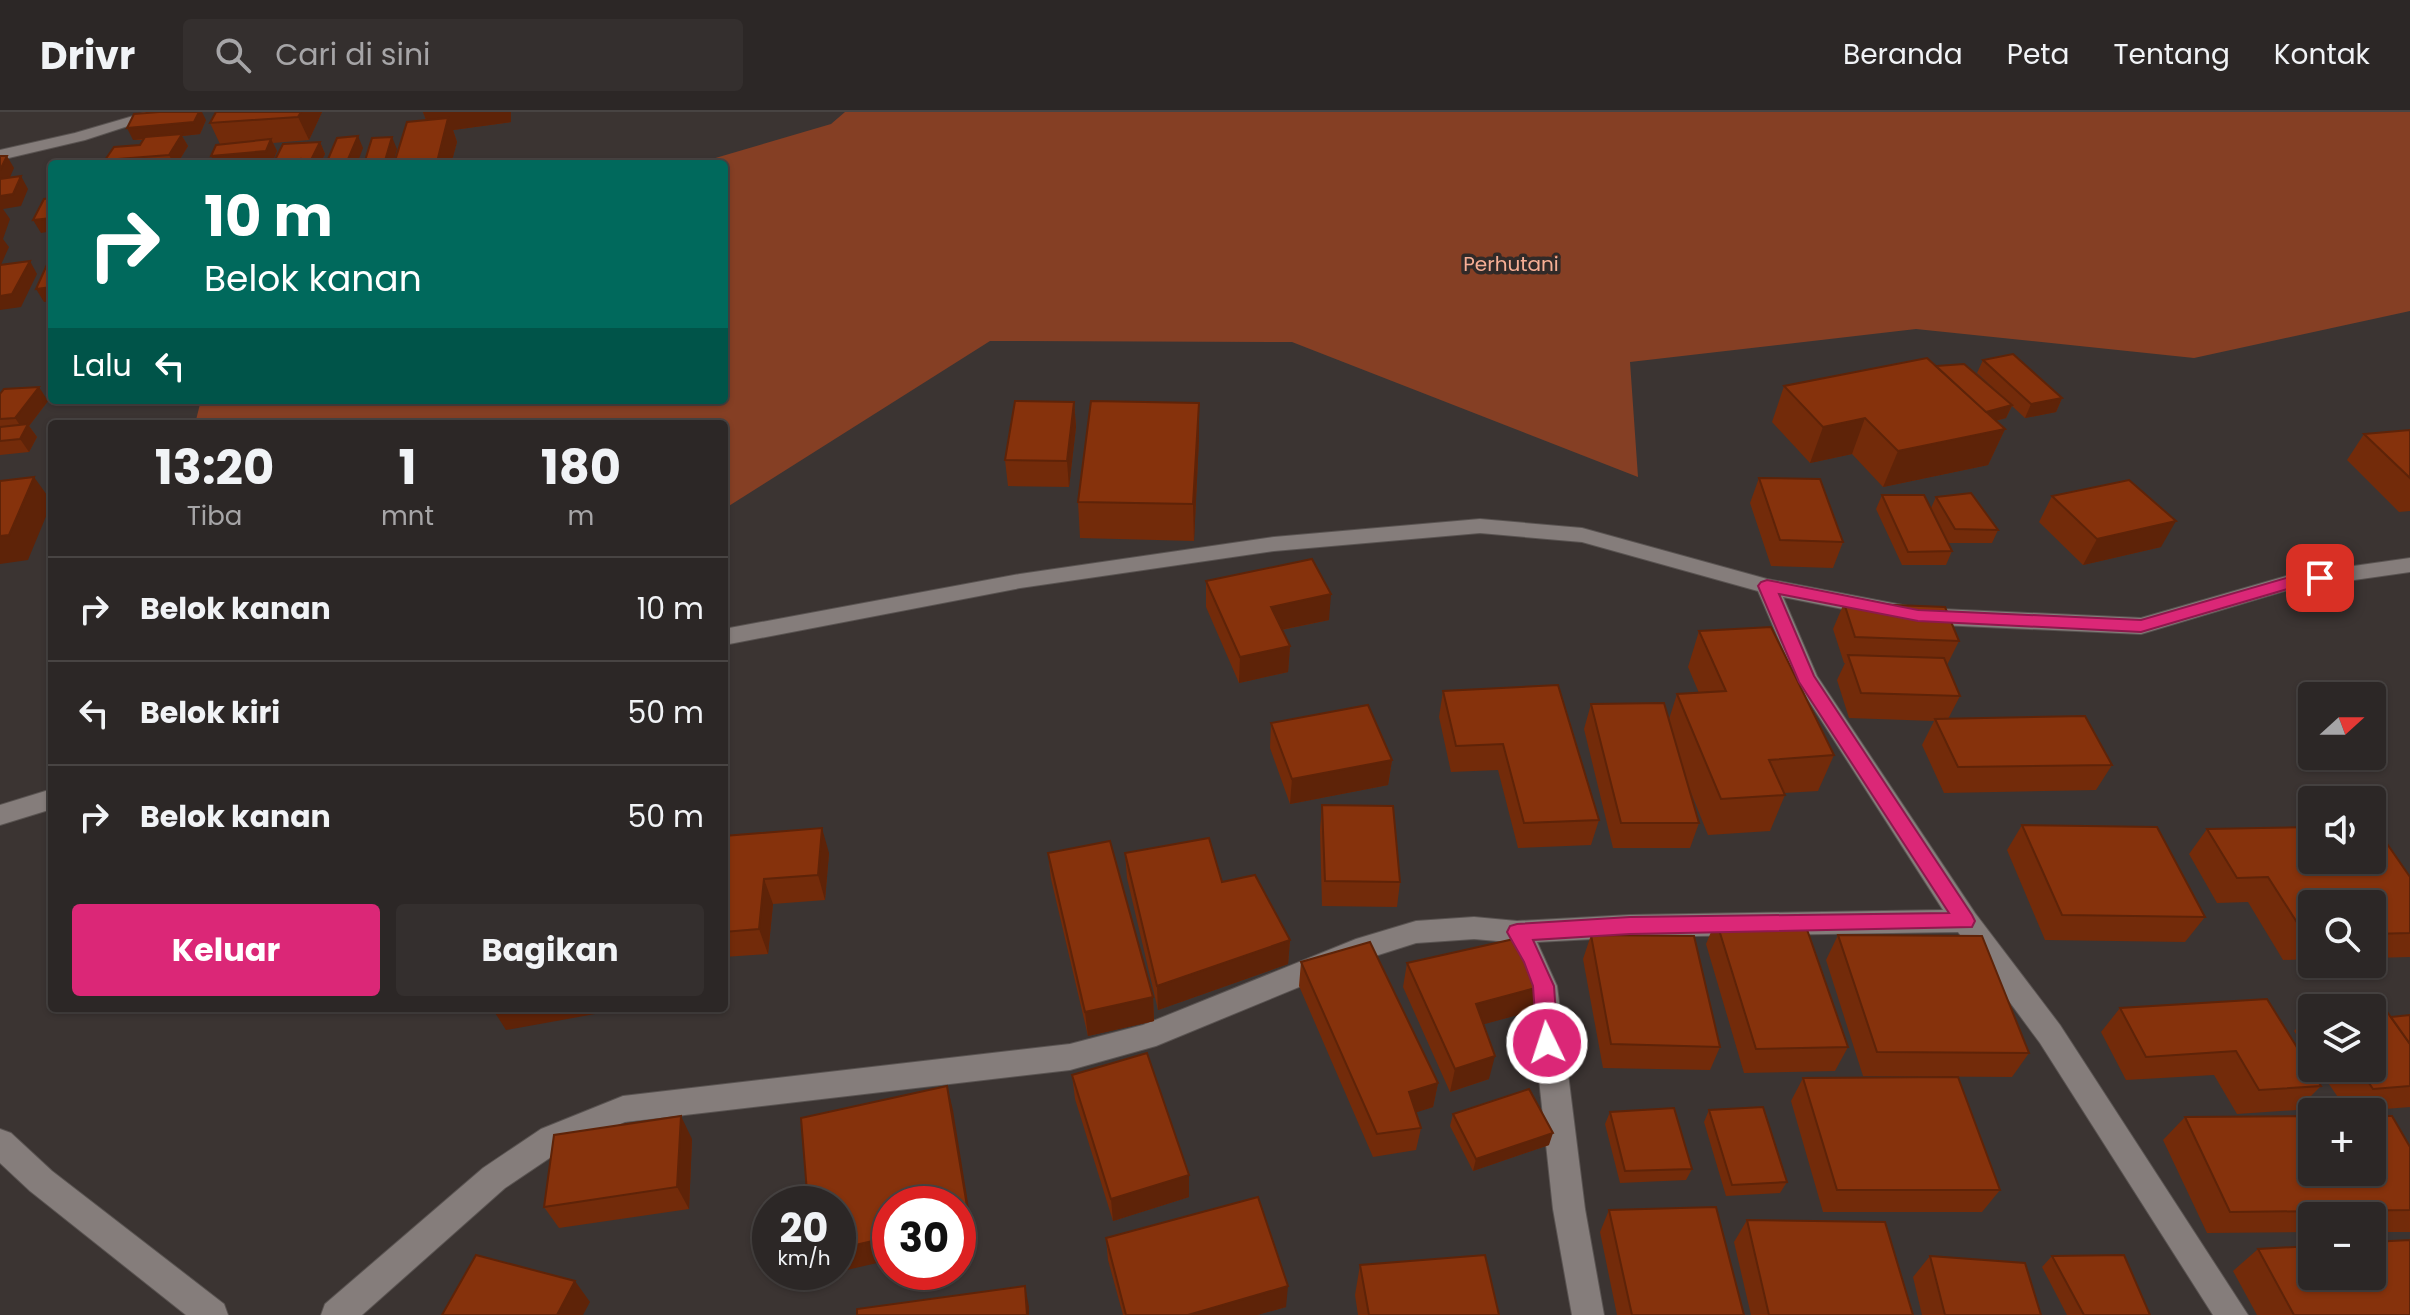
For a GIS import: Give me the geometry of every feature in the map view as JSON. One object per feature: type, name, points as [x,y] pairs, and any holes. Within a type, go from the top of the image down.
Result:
[{"type":"street","points":[[0,155],[79,137],[163,112]]},
{"type":"street","points":[[728,636],[1080,572],[1274,544],[1480,526],[1582,535],[1767,586],[1918,616],[2141,626],[2290,582],[2410,565]]},
{"type":"street","points":[[1767,586],[1806,678],[1965,921],[2050,1034],[2232,1315]]},
{"type":"street","points":[[0,815],[48,800]]},
{"type":"street","points":[[337,1315],[494,1178],[552,1139],[623,1109],[1070,1057],[1146,1037],[1366,947],[1416,932],[1474,928],[1517,932],[1630,926],[1965,921]]},
{"type":"street","points":[[1517,932],[1533,959],[1543,986],[1569,1209],[1588,1315]]},
{"type":"street","points":[[0,1143],[41,1181],[212,1315]]},
{"type":"green space","name":"Perhutani","points":[[845,112],[2410,112],[2410,311],[2194,358],[1916,329],[1630,362],[1638,477],[1292,342],[990,341],[728,506],[728,420],[196,420],[200,404],[728,404],[728,160],[709,160],[831,124]]},
{"type":"building","points":[[199,112],[194,122],[127,128],[134,114]]},
{"type":"building","points":[[216,112],[301,112],[298,117],[210,123]]},
{"type":"building","points":[[448,118],[438,160],[395,160],[407,122]]},
{"type":"building","points":[[182,134],[169,155],[105,160],[114,147],[140,145],[145,137]]},
{"type":"building","points":[[358,136],[348,160],[328,160],[337,138]]},
{"type":"building","points":[[392,137],[385,160],[365,160],[372,138]]},
{"type":"building","points":[[271,139],[266,151],[211,156],[216,145]]},
{"type":"building","points":[[320,142],[311,160],[275,160],[283,144]]},
{"type":"building","points":[[0,156],[7,156],[0,170]]},
{"type":"building","points":[[21,176],[13,194],[0,196],[0,179]]},
{"type":"building","points":[[48,198],[48,218],[33,220],[44,199]]},
{"type":"building","points":[[30,261],[12,294],[0,296],[0,265]]},
{"type":"building","points":[[48,262],[48,288],[36,289]]},
{"type":"building","points":[[2013,354],[2062,398],[2031,404],[1983,360]]},
{"type":"building","points":[[1927,358],[2005,429],[1898,451],[1865,418],[1823,427],[1784,386]]},
{"type":"building","points":[[1964,364],[2012,405],[1986,412],[1936,366]]},
{"type":"building","points":[[39,387],[15,418],[0,419],[0,394],[4,389]]},
{"type":"building","points":[[1015,401],[1074,402],[1067,461],[1005,460]]},
{"type":"building","points":[[1091,401],[1199,403],[1193,504],[1078,502]]},
{"type":"building","points":[[28,424],[20,439],[0,441],[0,427]]},
{"type":"building","points":[[2410,430],[2410,478],[2364,434]]},
{"type":"building","points":[[34,477],[9,535],[0,536],[0,481]]},
{"type":"building","points":[[1759,478],[1820,479],[1843,542],[1780,540]]},
{"type":"building","points":[[2129,480],[2176,521],[2097,539],[2052,496]]},
{"type":"building","points":[[1971,493],[1998,530],[1955,529],[1936,497]]},
{"type":"building","points":[[1882,495],[1924,495],[1952,551],[1908,552]]},
{"type":"building","points":[[1312,559],[1331,594],[1271,607],[1290,646],[1240,657],[1206,581]]},
{"type":"building","points":[[1844,603],[1945,607],[1959,641],[1855,637]]},
{"type":"building","points":[[1771,627],[1834,755],[1769,760],[1785,795],[1721,799],[1677,694],[1726,691],[1699,631]]},
{"type":"building","points":[[1848,655],[1944,658],[1960,696],[1861,693]]},
{"type":"building","points":[[1558,685],[1599,820],[1524,823],[1503,744],[1456,746],[1443,691]]},
{"type":"building","points":[[1664,703],[1699,823],[1621,823],[1591,704]]},
{"type":"building","points":[[1368,705],[1392,760],[1292,779],[1271,723]]},
{"type":"building","points":[[2085,716],[2112,765],[1958,767],[1935,719]]},
{"type":"building","points":[[1322,805],[1393,806],[1400,882],[1325,881]]},
{"type":"building","points":[[2022,825],[2157,827],[2205,917],[2062,915]]},
{"type":"building","points":[[2298,827],[2298,874],[2386,874],[2386,842],[2410,877],[2410,933],[2386,934],[2386,890],[2298,890],[2298,924],[2268,877],[2237,878],[2207,829]]},
{"type":"building","points":[[822,828],[818,875],[764,879],[759,929],[728,932],[728,836]]},
{"type":"building","points":[[1209,838],[1222,882],[1255,875],[1290,940],[1157,986],[1125,853]]},
{"type":"building","points":[[1110,841],[1153,997],[1085,1012],[1048,853]]},
{"type":"building","points":[[1803,918],[1848,1047],[1756,1049],[1716,920]]},
{"type":"building","points":[[1591,935],[1694,936],[1720,1047],[1611,1044]]},
{"type":"building","points":[[1838,935],[1982,936],[2029,1053],[1877,1052]]},
{"type":"building","points":[[1523,937],[1543,986],[1476,1004],[1495,1056],[1455,1069],[1407,963]]},
{"type":"building","points":[[1370,942],[1438,1083],[1409,1092],[1421,1128],[1377,1134],[1301,962]]},
{"type":"building","points":[[2267,999],[2298,1049],[2298,1082],[2319,1082],[2321,1086],[2259,1090],[2236,1051],[2146,1057],[2120,1008]]},
{"type":"building","points":[[2386,1010],[2410,1044],[2410,1086],[2373,1089],[2368,1082],[2386,1082]]},
{"type":"building","points":[[2410,1015],[2410,1044],[2391,1017]]},
{"type":"building","points":[[1147,1053],[1189,1175],[1111,1199],[1072,1075]]},
{"type":"building","points":[[1958,1077],[2000,1190],[1837,1190],[1803,1078]]},
{"type":"building","points":[[947,1086],[964,1186],[872,1186],[872,1241],[856,1245],[856,1186],[807,1186],[801,1118]]},
{"type":"building","points":[[1529,1089],[1553,1133],[1476,1159],[1453,1114]]},
{"type":"building","points":[[1763,1107],[1787,1182],[1732,1185],[1709,1110]]},
{"type":"building","points":[[1674,1108],[1692,1169],[1625,1171],[1610,1112]]},
{"type":"building","points":[[681,1116],[677,1187],[544,1207],[554,1135]]},
{"type":"building","points":[[2298,1116],[2298,1186],[2386,1186],[2386,1116],[2392,1116],[2410,1147],[2410,1210],[2386,1210],[2386,1202],[2298,1202],[2298,1211],[2230,1212],[2185,1117]]},
{"type":"building","points":[[1258,1197],[1288,1286],[1188,1315],[1126,1315],[1106,1238]]},
{"type":"building","points":[[1716,1207],[1744,1315],[1632,1315],[1609,1210]]},
{"type":"building","points":[[1747,1220],[1885,1222],[1913,1315],[1769,1315]]},
{"type":"building","points":[[2410,1240],[2410,1315],[2294,1315],[2258,1249],[2298,1247],[2298,1290],[2386,1290],[2386,1241]]},
{"type":"building","points":[[476,1255],[575,1281],[557,1315],[442,1315]]},
{"type":"building","points":[[1485,1255],[1499,1315],[1369,1315],[1360,1265]]},
{"type":"building","points":[[2124,1255],[2150,1315],[2084,1315],[2052,1256]]},
{"type":"building","points":[[1930,1256],[2025,1263],[2041,1315],[1945,1315]]},
{"type":"building","points":[[1025,1286],[1027,1315],[857,1315],[857,1309]]},
{"type":"route","points":[[1547,1043],[1543,986],[1533,959],[1517,932],[1630,926],[1965,921],[1806,678],[1767,586],[1918,616],[2141,626],[2290,582],[2320,578]]}]
